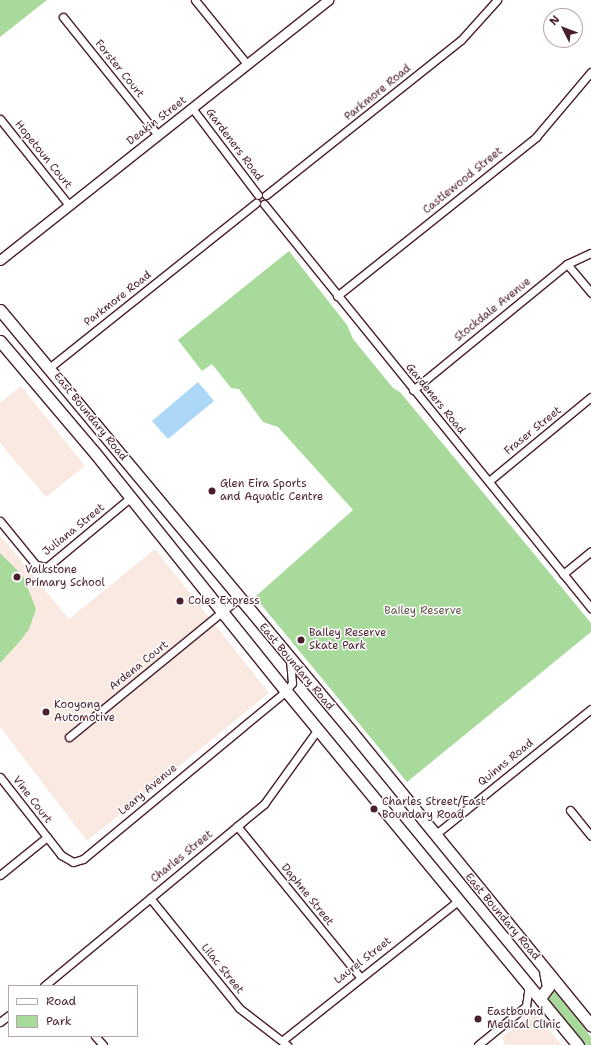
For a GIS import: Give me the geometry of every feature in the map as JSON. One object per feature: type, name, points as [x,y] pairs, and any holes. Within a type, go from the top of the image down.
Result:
[{"type":"main road","name":"East Boundary Road","points":[[0,310],[436,834],[591,1025]]},
{"type":"main road","name":"East Boundary Road","points":[[0,341],[131,497],[286,691],[578,1045]]},
{"type":"main road","points":[[540,998],[548,984],[543,967]]},
{"type":"street","points":[[195,0],[247,64]]},
{"type":"street","name":"Deakin Street","points":[[0,260],[328,0]]},
{"type":"street","name":"Parkmore Road","points":[[266,196],[461,40],[497,0]]},
{"type":"street","name":"Forster Court","points":[[63,17],[158,135]]},
{"type":"street","name":"Castlewood Street","points":[[337,296],[536,137],[591,72]]},
{"type":"street","name":"Gardeners Road","points":[[192,108],[258,195]]},
{"type":"street","name":"Hopetoun Court","points":[[0,119],[69,205]]},
{"type":"street","points":[[258,195],[266,196],[267,200],[260,203],[258,195]]},
{"type":"street","name":"Parkmore Road","points":[[49,368],[260,203]]},
{"type":"street","name":"Gardeners Road","points":[[260,203],[591,608]]},
{"type":"street","name":"Stockdale Avenue","points":[[413,390],[567,264],[591,253]]},
{"type":"street","points":[[567,264],[591,293]]},
{"type":"street","name":"Fraser Street","points":[[488,481],[591,397]]},
{"type":"street","name":"Juliana Street","points":[[0,521],[36,565],[47,566],[131,497]]},
{"type":"street","points":[[563,574],[591,551]]},
{"type":"street","name":"Ardena Court","points":[[69,737],[239,598]]},
{"type":"street","points":[[286,691],[292,683],[290,660]]},
{"type":"street","name":"Leary Avenue","points":[[47,837],[67,859],[73,862],[83,859],[286,691]]},
{"type":"street","name":"Quinns Road","points":[[436,834],[591,709]]},
{"type":"street","name":"Charles Street","points":[[49,985],[150,898],[264,804],[318,729]]},
{"type":"street","name":"Vine Court","points":[[0,777],[47,837]]},
{"type":"street","points":[[570,810],[591,836]]},
{"type":"street","name":"Daphne Street","points":[[237,826],[360,977]]},
{"type":"street","points":[[0,875],[47,837]]},
{"type":"street","name":"Lilac Street","points":[[150,898],[239,1008],[285,1042]]},
{"type":"street","name":"Laurel Street","points":[[285,1042],[360,977],[459,900]]},
{"type":"street","points":[[526,1006],[530,986]]},
{"type":"street","points":[[478,1045],[526,1006],[540,998]]},
{"type":"street","points":[[0,1022],[8,1016]]},
{"type":"street","points":[[96,1037],[103,1045]]},
{"type":"shaded area","points":[[21,386],[85,466],[46,497],[0,443],[0,403]]},
{"type":"shaded area","points":[[0,535],[69,619],[155,549],[269,693],[87,841],[0,727]]},
{"type":"shaded area","points":[[532,1013],[535,1013],[562,1045],[505,1045],[502,1037]]},
{"type":"green space","points":[[0,0],[47,0],[0,37]]},
{"type":"green space","name":"Bailey Reserve","points":[[289,251],[347,325],[353,339],[393,388],[400,392],[591,623],[591,632],[407,782],[255,597],[353,510],[278,427],[263,422],[239,389],[231,388],[212,364],[202,371],[178,340]]},
{"type":"green space","points":[[0,553],[23,576],[36,609],[29,629],[0,663]]},
{"type":"green space","points":[[553,987],[591,1037],[591,1045],[584,1045],[546,999]]},
{"type":"water","points":[[198,382],[214,401],[168,439],[152,421]]},
{"type":"place","name":"Glen Eira Sports and Aquatic Centre","points":[[212,491]]},
{"type":"place","name":"Valkstone Primary School","points":[[17,577]]},
{"type":"place","name":"Coles Express","points":[[180,601]]},
{"type":"place","name":"Bailey Reserve Skate Park","points":[[301,640]]},
{"type":"place","name":"Kooyong Automotive","points":[[46,712]]},
{"type":"place","name":"Charles Street/East Boundary Road","points":[[374,809]]},
{"type":"place","name":"Eastbound Medical Clinic","points":[[478,1019]]}]
